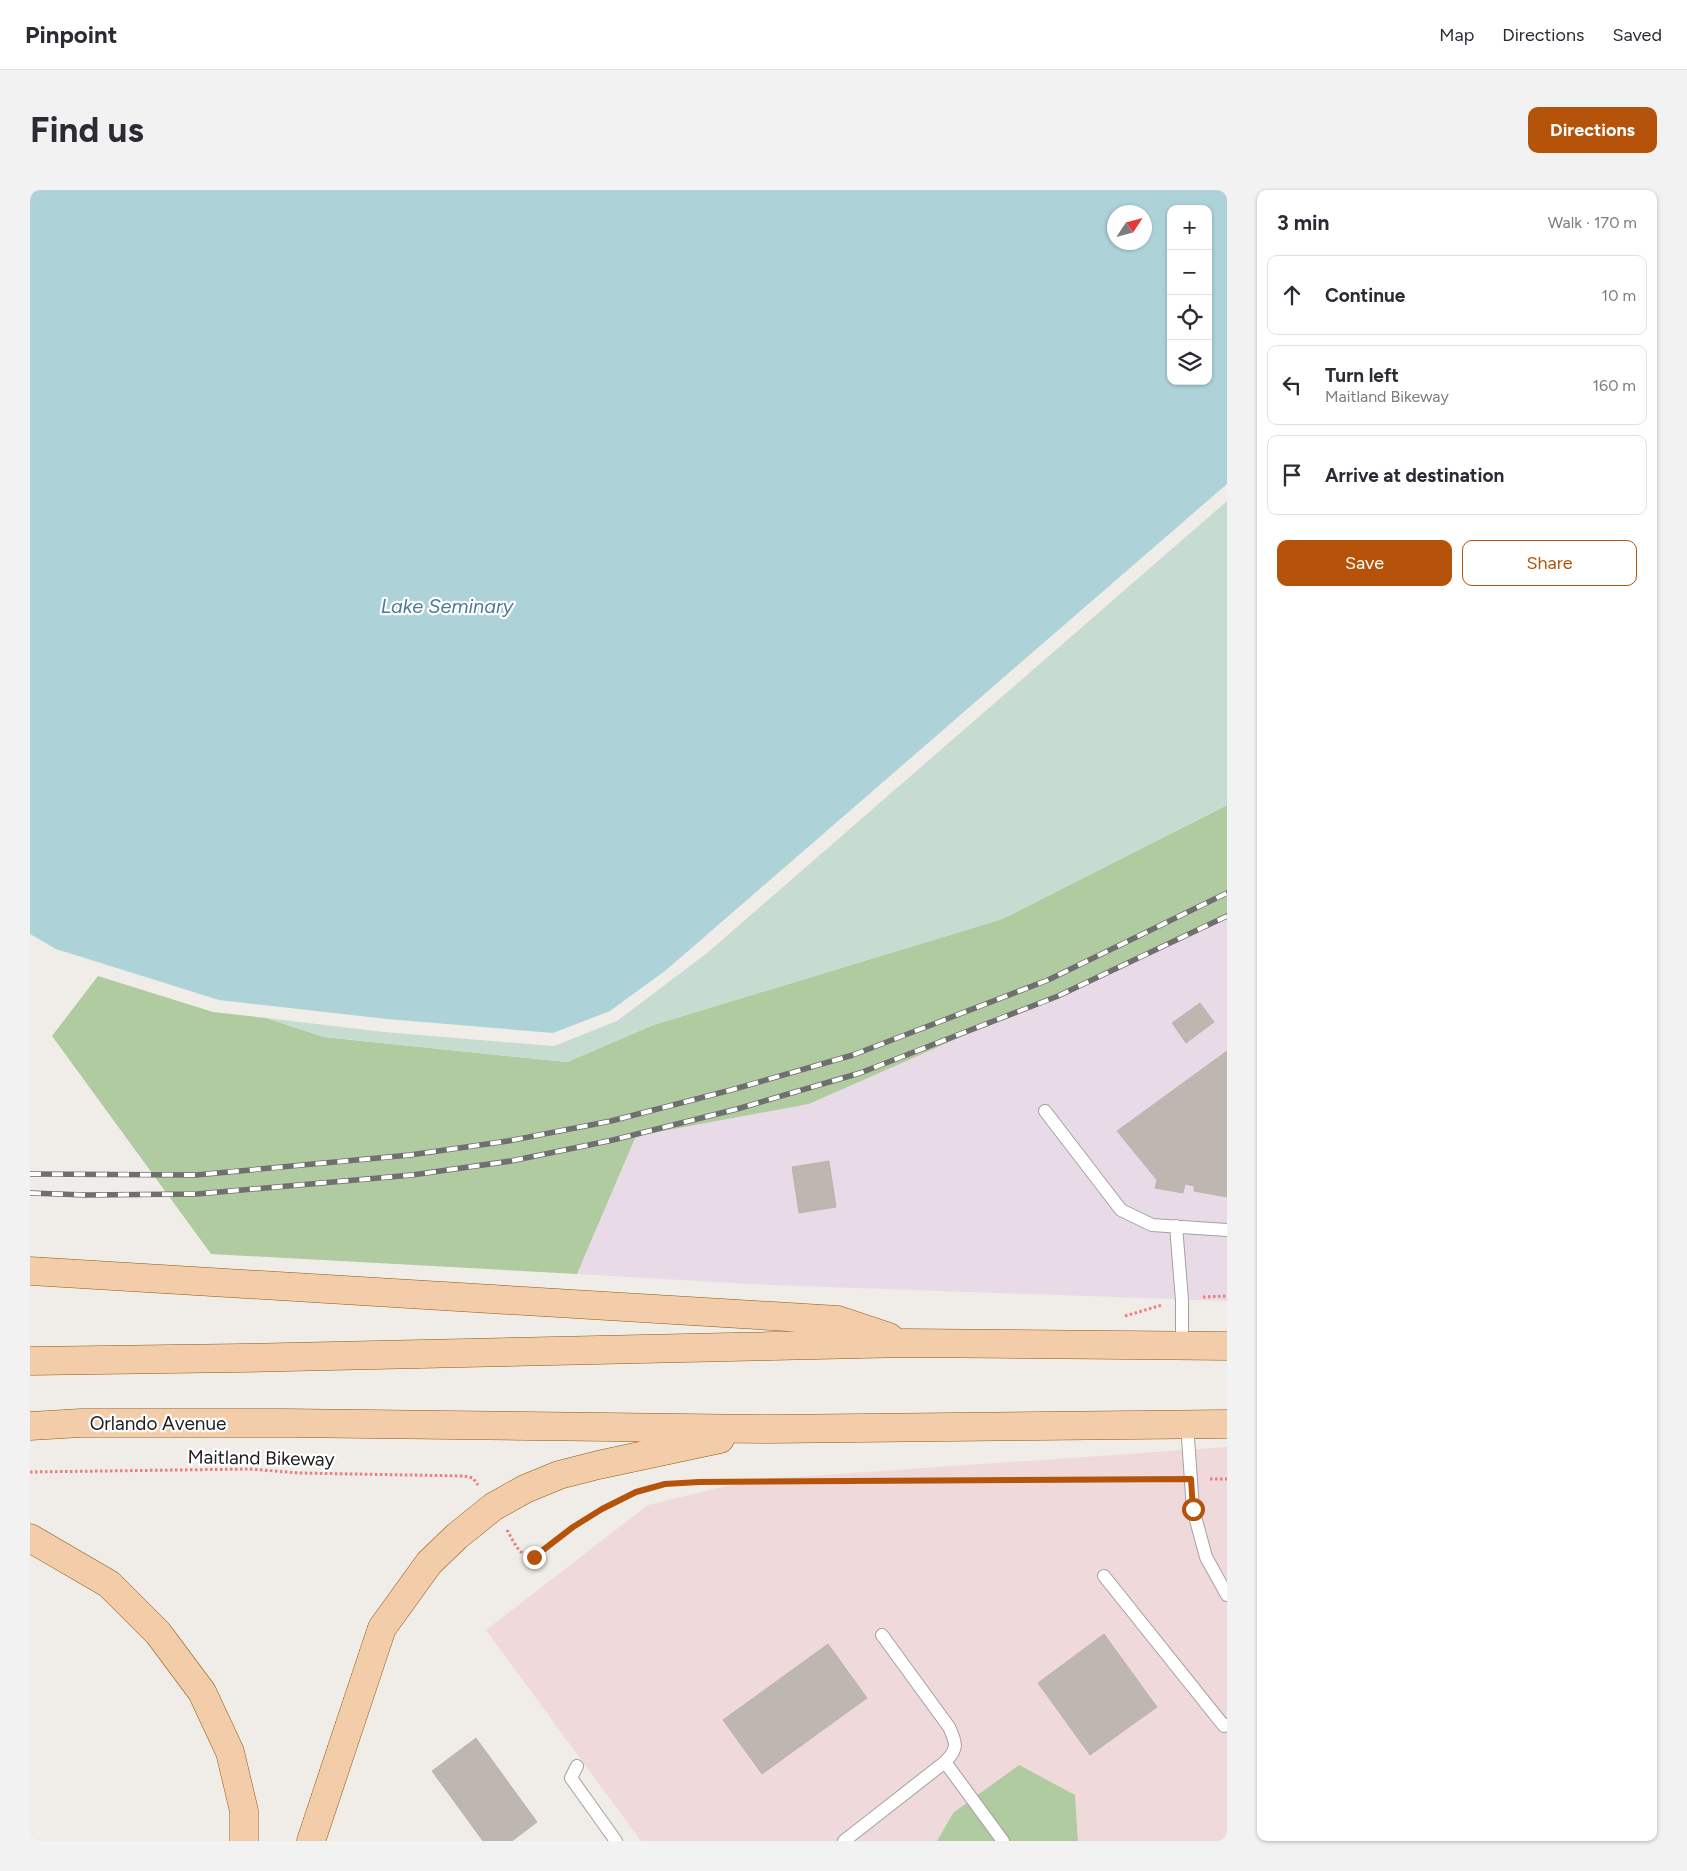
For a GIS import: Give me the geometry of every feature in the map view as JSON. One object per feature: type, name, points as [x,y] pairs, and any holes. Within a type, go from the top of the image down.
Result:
[{"type":"main road","points":[[30,1271],[838,1320],[907,1343]]},
{"type":"main road","points":[[30,1361],[907,1343],[1227,1346]]},
{"type":"main road","name":"Orlando Avenue","points":[[30,1426],[81,1423],[286,1423],[770,1428]]},
{"type":"main road","points":[[311,1841],[382,1628],[429,1563],[457,1536],[493,1507],[524,1489],[559,1475],[598,1465],[770,1428],[1227,1424]]},
{"type":"main road","points":[[30,1538],[109,1584],[158,1633],[202,1692],[230,1752],[244,1812],[244,1841]]},
{"type":"lane","points":[[1045,1111],[1121,1210],[1152,1225],[1227,1230]]},
{"type":"lane","points":[[1176,1226],[1182,1300],[1182,1345]]},
{"type":"lane","points":[[1187,1424],[1193,1509],[1206,1557],[1227,1595]]},
{"type":"lane","points":[[1104,1576],[1224,1726],[1227,1725]]},
{"type":"lane","points":[[844,1841],[954,1752],[956,1741],[950,1727],[882,1635]]},
{"type":"lane","points":[[944,1762],[1003,1841]]},
{"type":"lane","points":[[577,1766],[570,1778],[616,1841]]},
{"type":"path","name":"Maitland Bikeway","points":[[30,1472],[250,1469],[299,1473],[464,1476],[473,1478],[483,1492]]},
{"type":"path","points":[[506,1528],[522,1555],[534,1557],[573,1527],[602,1509],[636,1492],[665,1484],[1227,1479]]},
{"type":"shaded area","points":[[1227,915],[1227,1301],[770,1285],[577,1274],[636,1136],[809,1104],[1210,927]]},
{"type":"shaded area","points":[[1227,1447],[1227,1841],[1078,1841],[1075,1795],[953,1813],[937,1841],[641,1841],[486,1630],[648,1505],[752,1480]]},
{"type":"green space","points":[[1227,501],[1227,805],[1002,919],[653,1025],[567,1062],[324,1037],[266,1018],[384,1032],[554,1046],[617,1021],[707,953]]},
{"type":"green space","points":[[1227,805],[1227,915],[1210,927],[809,1104],[636,1136],[577,1274],[211,1254],[52,1036],[98,976],[213,1012],[266,1018],[324,1037],[567,1062],[653,1025],[1002,919]]},
{"type":"green space","points":[[1019,1765],[1075,1795],[1078,1841],[937,1841],[953,1813]]},
{"type":"water","name":"Lake Seminary","points":[[30,190],[1227,190],[1227,484],[665,971],[610,1011],[553,1033],[387,1019],[219,1000],[56,949],[30,934]]},
{"type":"building","points":[[1200,1003],[1214,1022],[1186,1043],[1172,1023]]},
{"type":"building","points":[[1227,1051],[1227,1197],[1194,1191],[1194,1186],[1185,1184],[1183,1193],[1155,1188],[1157,1180],[1117,1131]]},
{"type":"building","points":[[829,1161],[836,1207],[799,1213],[792,1167]]},
{"type":"building","points":[[1104,1634],[1157,1707],[1090,1755],[1038,1683]]},
{"type":"building","points":[[828,1644],[867,1698],[762,1774],[723,1720]]},
{"type":"building","points":[[476,1738],[537,1822],[512,1841],[483,1841],[432,1771]]},
{"type":"railway","points":[[30,1174],[196,1175],[410,1155],[508,1141],[611,1121],[731,1090],[853,1055],[1048,980],[1227,893]]},
{"type":"railway","points":[[30,1193],[85,1195],[197,1194],[412,1175],[511,1161],[613,1140],[737,1109],[860,1073],[1058,996],[1227,916]]},
{"type":"route","points":[[534,1557],[573,1527],[602,1509],[636,1492],[665,1484],[699,1482],[1191,1479],[1193,1509]]}]
